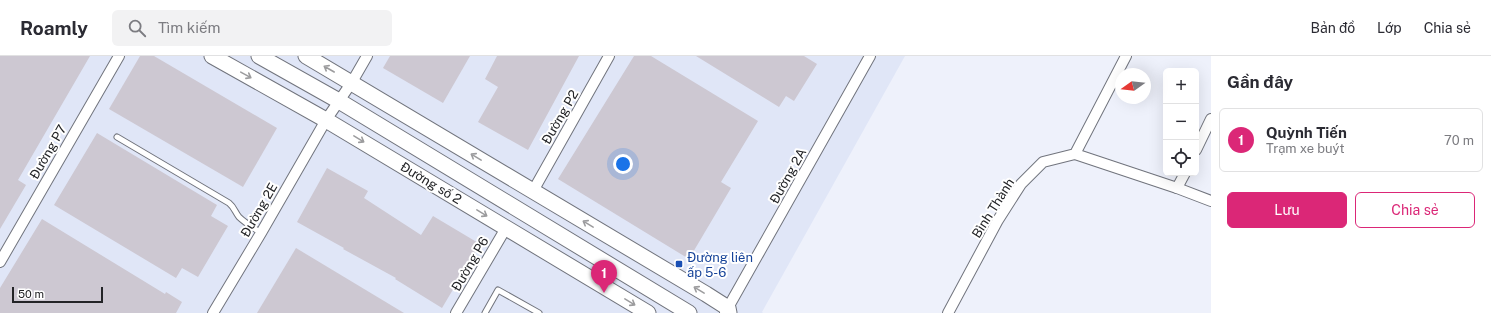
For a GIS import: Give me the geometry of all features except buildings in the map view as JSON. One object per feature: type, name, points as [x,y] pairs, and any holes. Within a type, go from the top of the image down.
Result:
[{"type":"main road","name":"Đường số 2","points":[[212,56],[326,120],[648,313]]},
{"type":"main road","name":"Đường số 2","points":[[258,56],[339,101],[689,313]]},
{"type":"main road","points":[[306,56],[352,82],[728,311]]},
{"type":"street","name":"Đường P7","points":[[0,262],[119,56]]},
{"type":"street","name":"Đường 2E","points":[[213,313],[326,120],[352,82],[367,56]]},
{"type":"street","name":"Đường P2","points":[[532,191],[609,56]]},
{"type":"street","name":"Đường 2A","points":[[728,311],[870,56]]},
{"type":"street","points":[[1126,56],[1075,154],[1178,188],[1211,201]]},
{"type":"street","points":[[1199,144],[1211,119]]},
{"type":"street","name":"Bình Thành","points":[[948,313],[998,220],[1021,184],[1043,162],[1075,154]]},
{"type":"street","points":[[1178,188],[1184,176]]},
{"type":"street","name":"Đường P6","points":[[456,313],[506,228]]},
{"type":"lane","points":[[117,137],[232,205],[236,214],[243,221],[261,233]]},
{"type":"lane","points":[[485,313],[498,290],[539,313]]},
{"type":"shaded area","points":[[0,56],[905,56],[762,312],[763,313],[0,313]]},
{"type":"place","name":"Đường liên ấp 5-6","points":[[679,264]]},
{"type":"place","name":"Quỳnh Tiến","points":[[604,293]]}]
